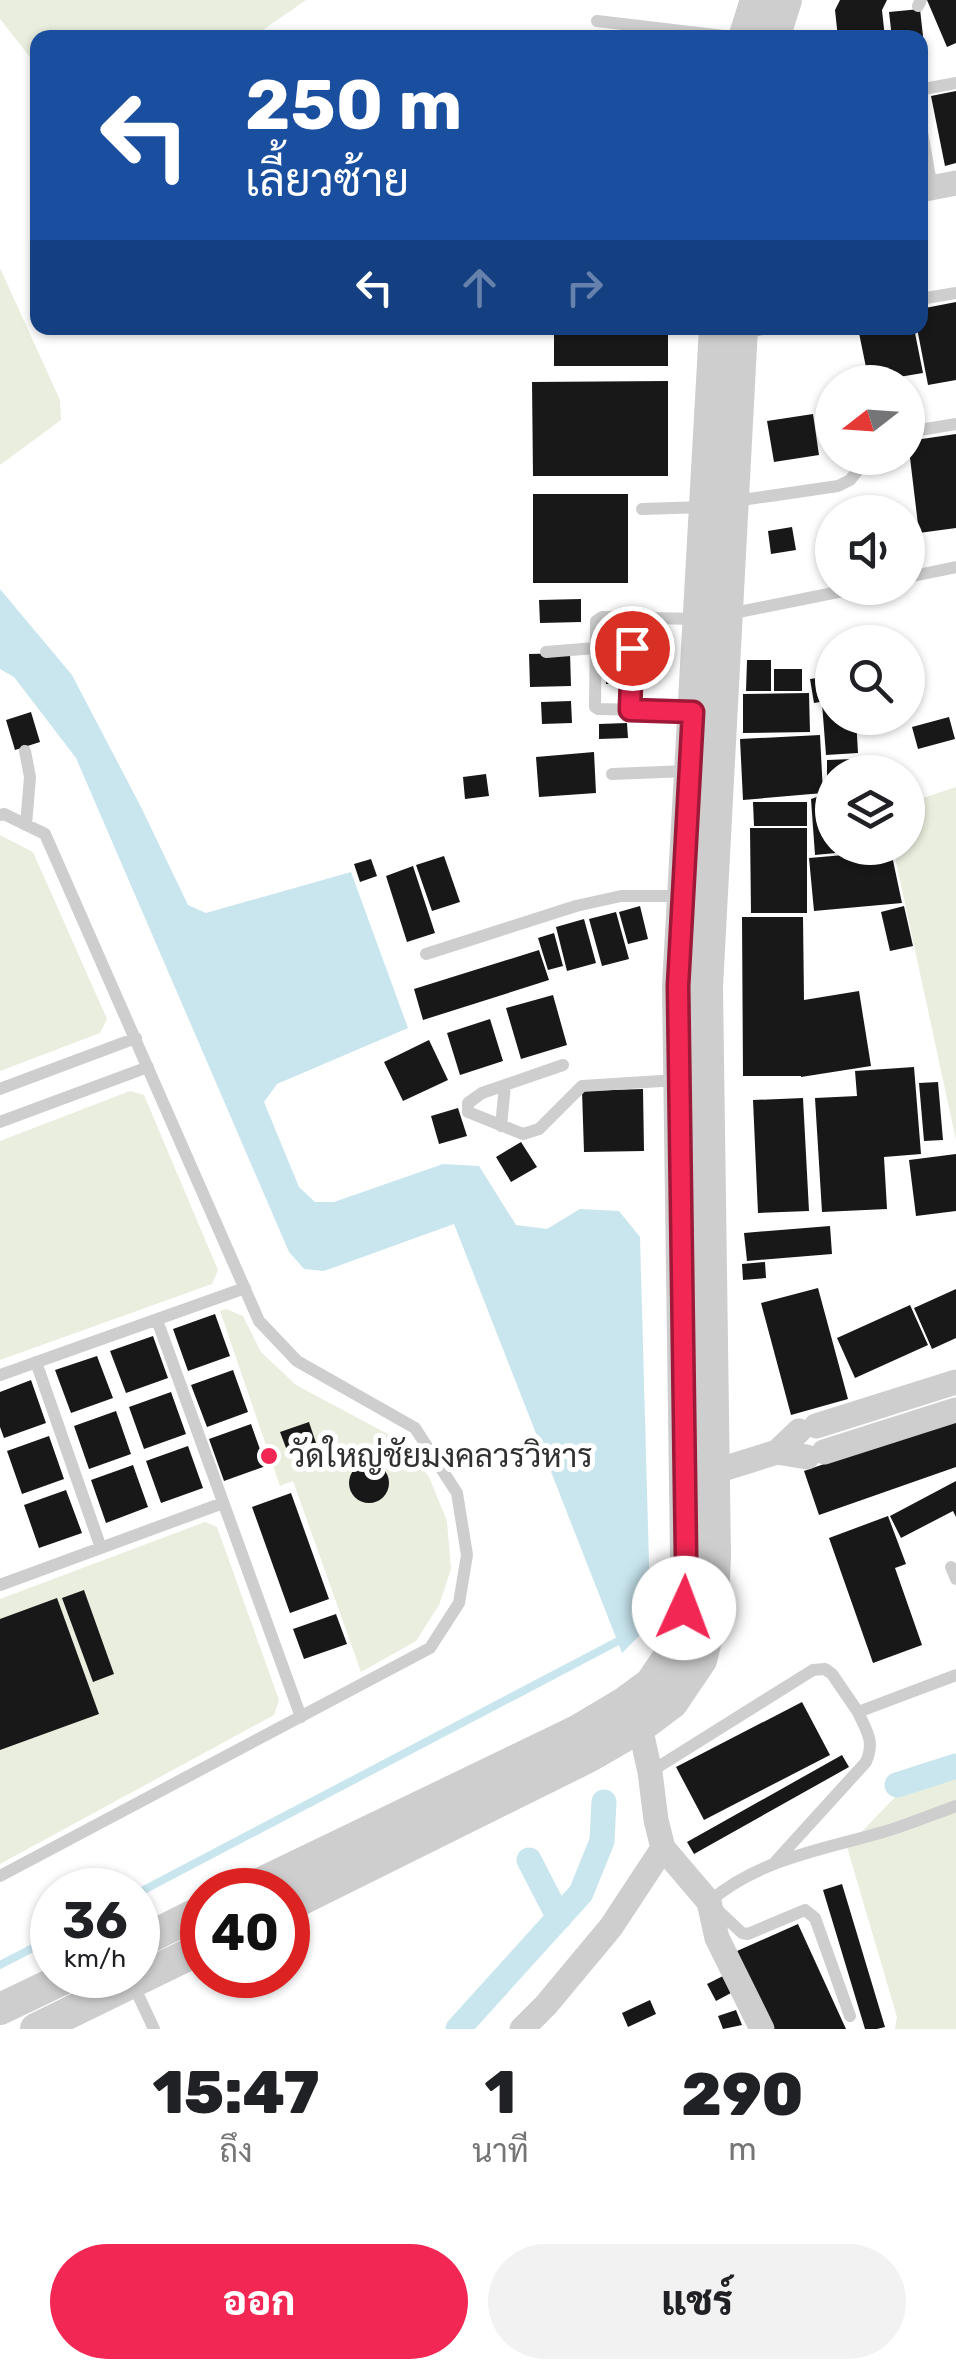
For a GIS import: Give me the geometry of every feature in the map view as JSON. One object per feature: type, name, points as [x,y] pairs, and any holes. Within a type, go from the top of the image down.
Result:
[{"type":"street","points":[[746,30],[756,0]]},
{"type":"street","points":[[777,30],[786,0]]},
{"type":"street","points":[[310,1895],[590,1756],[640,1727],[672,1702],[702,1660],[712,1616],[715,1557],[706,987],[712,629],[718,504],[741,335]]},
{"type":"street","points":[[293,1868],[577,1731],[624,1704],[651,1682],[676,1646],[684,1608],[686,1556],[678,986],[693,712],[712,629]]},
{"type":"street","points":[[714,1472],[777,1452],[808,1428],[956,1383]]},
{"type":"street","points":[[893,1402],[901,1427]]},
{"type":"street","points":[[777,1452],[816,1455],[956,1410]]},
{"type":"street","points":[[640,1727],[663,1848],[709,1902],[717,1938],[762,2029]]},
{"type":"street","points":[[522,2029],[611,1927],[663,1848]]},
{"type":"street","points":[[0,2009],[30,1995]]},
{"type":"street","points":[[36,2029],[95,1998]]},
{"type":"lane","points":[[597,20],[678,30]]},
{"type":"lane","points":[[928,88],[956,83]]},
{"type":"lane","points":[[928,156],[936,187]]},
{"type":"lane","points":[[928,298],[956,293]]},
{"type":"lane","points":[[925,429],[956,424]]},
{"type":"lane","points":[[642,509],[718,504],[838,486],[854,475]]},
{"type":"lane","points":[[925,573],[956,567]]},
{"type":"lane","points":[[693,712],[595,707],[598,618],[632,617],[712,629],[815,600]]},
{"type":"lane","points":[[630,710],[632,617]]},
{"type":"lane","points":[[546,652],[595,648]]},
{"type":"lane","points":[[25,752],[30,778],[26,824]]},
{"type":"lane","points":[[612,774],[690,771]]},
{"type":"lane","points":[[0,815],[45,834],[259,1321],[296,1361],[416,1428],[457,1493],[467,1555],[459,1602],[430,1648],[0,1876]]},
{"type":"lane","points":[[426,954],[606,899],[683,896]]},
{"type":"lane","points":[[0,1089],[136,1038]]},
{"type":"lane","points":[[563,1065],[482,1093],[468,1103],[468,1112],[522,1134],[539,1129],[578,1089],[591,1084],[679,1080]]},
{"type":"lane","points":[[0,1122],[148,1067]]},
{"type":"lane","points":[[501,1126],[505,1086]]},
{"type":"lane","points":[[0,1375],[245,1288]]},
{"type":"lane","points":[[156,1320],[300,1717]]},
{"type":"lane","points":[[36,1362],[101,1548]]},
{"type":"lane","points":[[0,1585],[223,1503]]},
{"type":"lane","points":[[650,1772],[813,1670],[825,1669],[832,1674],[858,1712],[872,1750],[866,1762],[774,1863]]},
{"type":"lane","points":[[858,1712],[956,1675]]},
{"type":"lane","points":[[850,2016],[815,1918],[805,1910],[742,1934],[709,1902],[726,1888],[774,1863],[887,1831],[956,1806]]},
{"type":"lane","points":[[140,1998],[154,2029]]},
{"type":"green space","points":[[0,0],[306,0],[263,30],[30,30],[30,57],[0,19]]},
{"type":"green space","points":[[0,268],[60,400],[61,420],[0,465]]},
{"type":"green space","points":[[956,787],[956,1140],[897,865],[925,865],[925,797]]},
{"type":"green space","points":[[0,835],[33,852],[107,1019],[100,1033],[0,1071]]},
{"type":"green space","points":[[130,1091],[144,1095],[218,1270],[212,1284],[0,1360],[0,1141]]},
{"type":"green space","points":[[226,1309],[243,1316],[261,1352],[296,1385],[399,1440],[429,1477],[447,1521],[451,1569],[439,1605],[416,1641],[361,1672],[293,1481],[280,1486],[220,1311]]},
{"type":"green space","points":[[205,1522],[217,1527],[279,1700],[274,1715],[0,1864],[0,1599]]},
{"type":"green space","points":[[956,1775],[956,2029],[895,2029],[897,2017],[847,1847],[897,1795]]},
{"type":"water","points":[[0,589],[72,675],[188,905],[206,913],[351,872],[408,1028],[277,1084],[264,1102],[299,1187],[315,1202],[334,1202],[443,1164],[479,1166],[516,1225],[547,1229],[580,1209],[619,1211],[640,1237],[650,1599],[640,1635],[622,1653],[454,1224],[324,1271],[304,1269],[289,1252],[76,758],[14,677],[0,669]]},
{"type":"building","points":[[840,0],[887,0],[882,10],[884,30],[837,30],[835,10]]},
{"type":"building","points":[[927,0],[956,0],[956,43],[947,47]]},
{"type":"building","points":[[920,9],[922,30],[891,30],[889,12]]},
{"type":"building","points":[[956,91],[956,163],[945,166],[931,96]]},
{"type":"building","points":[[956,302],[956,380],[928,385],[918,335],[928,335],[928,307]]},
{"type":"building","points":[[554,335],[668,335],[668,366],[554,366]]},
{"type":"building","points":[[859,335],[915,335],[921,365],[866,365]]},
{"type":"building","points":[[668,381],[668,476],[533,476],[532,382]]},
{"type":"building","points":[[813,414],[815,456],[774,462],[767,421]]},
{"type":"building","points":[[956,434],[956,528],[925,532],[925,495],[914,495],[912,475],[925,475],[925,439]]},
{"type":"building","points":[[533,494],[628,494],[628,583],[533,583]]},
{"type":"building","points":[[792,527],[796,550],[771,554],[768,531]]},
{"type":"building","points":[[581,599],[581,622],[540,623],[539,600]]},
{"type":"building","points":[[605,643],[620,643],[620,684],[606,684]]},
{"type":"building","points":[[570,653],[571,686],[530,687],[529,654]]},
{"type":"building","points":[[747,660],[771,660],[771,691],[746,691]]},
{"type":"building","points":[[774,669],[802,669],[802,691],[774,691]]},
{"type":"building","points":[[815,678],[815,703],[814,703],[810,679]]},
{"type":"building","points":[[809,693],[810,732],[743,733],[743,694]]},
{"type":"building","points":[[571,701],[572,723],[542,724],[541,702]]},
{"type":"building","points":[[31,712],[40,742],[15,750],[6,720]]},
{"type":"building","points":[[949,717],[955,739],[918,749],[914,735],[925,735],[925,723]]},
{"type":"building","points":[[627,723],[628,738],[599,739],[599,724]]},
{"type":"building","points":[[820,735],[821,755],[815,755],[815,794],[743,800],[740,739]]},
{"type":"building","points":[[824,735],[857,735],[858,753],[826,755]]},
{"type":"building","points":[[594,752],[596,793],[539,797],[536,757]]},
{"type":"building","points":[[486,774],[489,796],[465,799],[463,777]]},
{"type":"building","points":[[815,798],[815,855],[811,799]]},
{"type":"building","points":[[753,802],[807,802],[807,826],[754,826]]},
{"type":"building","points":[[750,828],[807,828],[807,913],[751,913]]},
{"type":"building","points":[[444,856],[460,902],[432,911],[416,865]]},
{"type":"building","points":[[815,857],[815,865],[894,865],[902,903],[814,911],[809,858]]},
{"type":"building","points":[[371,859],[377,876],[360,882],[354,864]]},
{"type":"building","points":[[413,866],[435,933],[407,942],[386,876]]},
{"type":"building","points":[[640,906],[648,939],[628,944],[619,912]]},
{"type":"building","points":[[904,906],[913,946],[890,951],[881,912]]},
{"type":"building","points":[[616,912],[629,959],[602,966],[589,919]]},
{"type":"building","points":[[742,917],[803,917],[804,1000],[859,991],[871,1066],[801,1077],[743,1076]]},
{"type":"building","points":[[584,919],[596,963],[567,971],[556,927]]},
{"type":"building","points":[[554,933],[563,966],[548,970],[538,938]]},
{"type":"building","points":[[539,950],[549,980],[423,1020],[414,989]]},
{"type":"building","points":[[553,995],[567,1045],[521,1059],[506,1008]]},
{"type":"building","points":[[490,1019],[503,1061],[460,1075],[447,1033]]},
{"type":"building","points":[[429,1040],[448,1080],[403,1101],[384,1062]]},
{"type":"building","points":[[914,1067],[921,1154],[884,1157],[887,1209],[822,1212],[815,1098],[857,1096],[855,1071]]},
{"type":"building","points":[[938,1082],[943,1140],[924,1141],[919,1083]]},
{"type":"building","points":[[643,1089],[644,1151],[584,1152],[582,1091]]},
{"type":"building","points":[[803,1098],[809,1211],[758,1213],[753,1100]]},
{"type":"building","points":[[458,1108],[467,1136],[439,1144],[431,1116]]},
{"type":"building","points":[[521,1142],[537,1167],[511,1182],[496,1157]]},
{"type":"building","points":[[956,1154],[956,1211],[916,1216],[909,1160]]},
{"type":"building","points":[[830,1226],[832,1254],[747,1261],[744,1233]]},
{"type":"building","points":[[765,1262],[766,1278],[743,1280],[742,1264]]},
{"type":"building","points":[[818,1288],[848,1399],[791,1415],[761,1303]]},
{"type":"building","points":[[956,1289],[956,1338],[932,1349],[914,1308]]},
{"type":"building","points":[[910,1305],[928,1345],[855,1378],[837,1338]]},
{"type":"building","points":[[215,1314],[230,1356],[188,1371],[173,1329]]},
{"type":"building","points":[[153,1336],[168,1378],[126,1393],[110,1351]]},
{"type":"building","points":[[97,1356],[113,1398],[71,1413],[55,1370]]},
{"type":"building","points":[[233,1370],[248,1412],[207,1427],[191,1385]]},
{"type":"building","points":[[31,1380],[46,1423],[4,1438],[0,1427],[0,1392]]},
{"type":"building","points":[[171,1392],[186,1434],[144,1449],[129,1407]]},
{"type":"building","points":[[116,1411],[131,1454],[89,1469],[74,1426]]},
{"type":"building","points":[[956,1418],[956,1467],[819,1515],[804,1471]]},
{"type":"building","points":[[309,1422],[316,1443],[288,1453],[280,1432]]},
{"type":"building","points":[[251,1424],[266,1466],[224,1481],[209,1439]]},
{"type":"building","points":[[49,1436],[64,1479],[22,1494],[7,1451]]},
{"type":"building","points":[[188,1446],[203,1488],[161,1503],[146,1461]]},
{"type":"building","points":[[369,1463],[383,1469],[389,1483],[383,1497],[369,1503],[355,1497],[349,1483],[355,1469]]},
{"type":"building","points":[[133,1465],[148,1507],[106,1523],[91,1480]]},
{"type":"building","points":[[956,1481],[956,1517],[953,1511],[901,1538],[890,1516]]},
{"type":"building","points":[[66,1490],[82,1533],[39,1548],[24,1505]]},
{"type":"building","points":[[291,1493],[329,1599],[290,1613],[252,1507]]},
{"type":"building","points":[[888,1516],[906,1564],[895,1568],[922,1645],[873,1663],[829,1538]]},
{"type":"building","points":[[84,1590],[114,1674],[93,1682],[62,1598]]},
{"type":"building","points":[[57,1598],[99,1714],[0,1750],[0,1619]]},
{"type":"building","points":[[336,1614],[347,1644],[304,1659],[293,1629]]},
{"type":"building","points":[[802,1702],[830,1755],[704,1820],[676,1767]]},
{"type":"building","points":[[842,1755],[849,1767],[694,1854],[687,1842]]},
{"type":"building","points":[[842,1884],[885,2027],[865,2029],[823,1890]]},
{"type":"building","points":[[798,1924],[846,2029],[772,2029],[737,1951]]},
{"type":"building","points":[[723,1976],[731,1993],[716,2001],[707,1984]]},
{"type":"building","points":[[650,2000],[656,2014],[628,2027],[622,2013]]},
{"type":"building","points":[[736,2010],[742,2025],[723,2029],[718,2016]]},
{"type":"waterway","points":[[160,1881],[624,1638]]},
{"type":"waterway","points":[[897,1785],[956,1766]]},
{"type":"waterway","points":[[458,2029],[581,1893],[602,1841],[604,1802]]},
{"type":"waterway","points":[[529,1860],[559,1918]]},
{"type":"waterway","points":[[0,1965],[30,1949]]},
{"type":"place","name":"วัดใหญ่ชัยมงคลวรวิหาร","points":[[269,1456]]},
{"type":"route","points":[[632,648],[630,710],[693,712],[678,986],[684,1608]]}]
